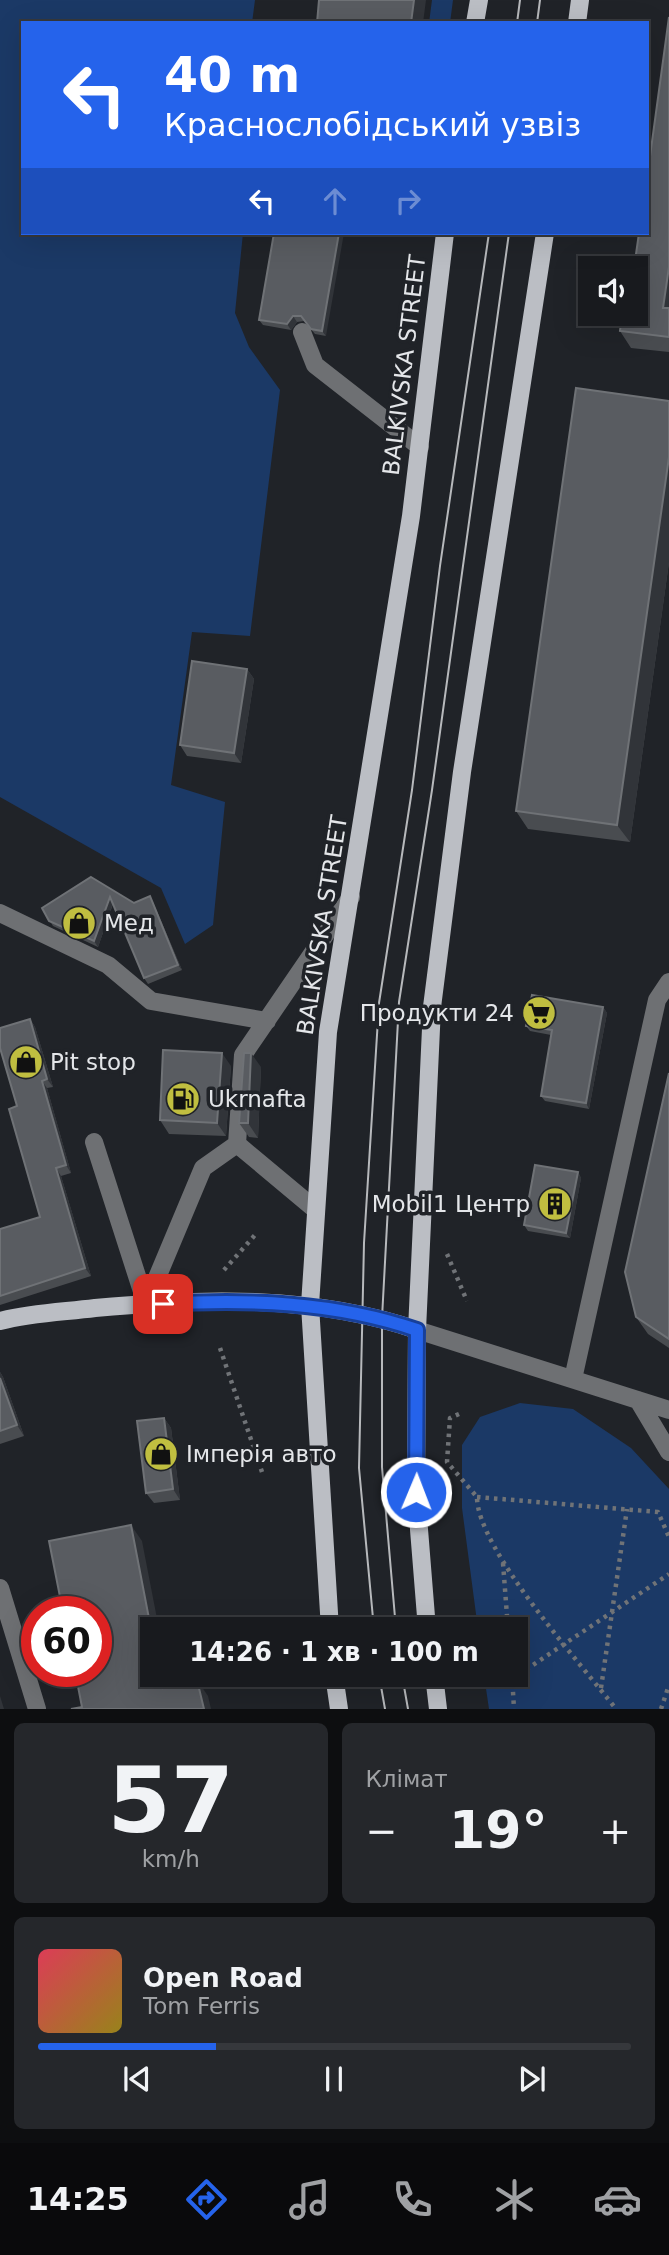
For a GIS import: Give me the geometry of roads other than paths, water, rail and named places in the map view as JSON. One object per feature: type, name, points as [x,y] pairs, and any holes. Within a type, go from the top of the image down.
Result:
[{"type":"main road","points":[[475,21],[479,0]]},
{"type":"main road","points":[[577,21],[580,0]]},
{"type":"main road","name":"BALKIVSKA STREET","points":[[329,1617],[310,1305],[328,1032],[419,447],[445,235]]},
{"type":"main road","points":[[426,1617],[416,1492],[417,1330],[432,1007],[462,772],[545,235]]},
{"type":"main road","points":[[0,1321],[19,1316],[146,1304],[222,1301],[310,1305],[382,1318],[417,1330]]},
{"type":"main road","points":[[336,1687],[339,1709]]},
{"type":"main road","points":[[435,1687],[438,1709]]},
{"type":"street","points":[[302,332],[315,365],[419,447]]},
{"type":"street","points":[[237,1144],[243,1055],[351,897]]},
{"type":"street","points":[[0,913],[108,965],[151,1001],[267,1021]]},
{"type":"street","points":[[573,1380],[657,1000],[669,982]]},
{"type":"street","points":[[94,1142],[146,1304]]},
{"type":"street","points":[[237,1144],[316,1210]]},
{"type":"street","points":[[146,1304],[203,1168],[237,1144]]},
{"type":"street","points":[[417,1330],[669,1410]]},
{"type":"street","points":[[638,1400],[669,1451]]},
{"type":"street","points":[[0,1588],[37,1709]]},
{"type":"tram line","points":[[517,21],[520,0]]},
{"type":"tram line","points":[[537,21],[540,0]]},
{"type":"tram line","points":[[373,1617],[359,1468],[364,1243],[379,1003],[412,790],[440,566],[489,235]]},
{"type":"tram line","points":[[395,1617],[382,1467],[382,1318],[399,1002],[432,790],[509,235]]},
{"type":"tram line","points":[[381,1687],[385,1709]]},
{"type":"tram line","points":[[404,1687],[408,1709]]},
{"type":"place","name":"Мед","points":[[79,923]]},
{"type":"place","name":"Продукти 24","points":[[539,1013]]},
{"type":"place","name":"Pit stop","points":[[26,1062]]},
{"type":"place","name":"Ukrnafta","points":[[183,1099]]},
{"type":"place","name":"Mobil1 Центр","points":[[555,1204]]},
{"type":"place","name":"Імперія авто","points":[[161,1454]]}]
